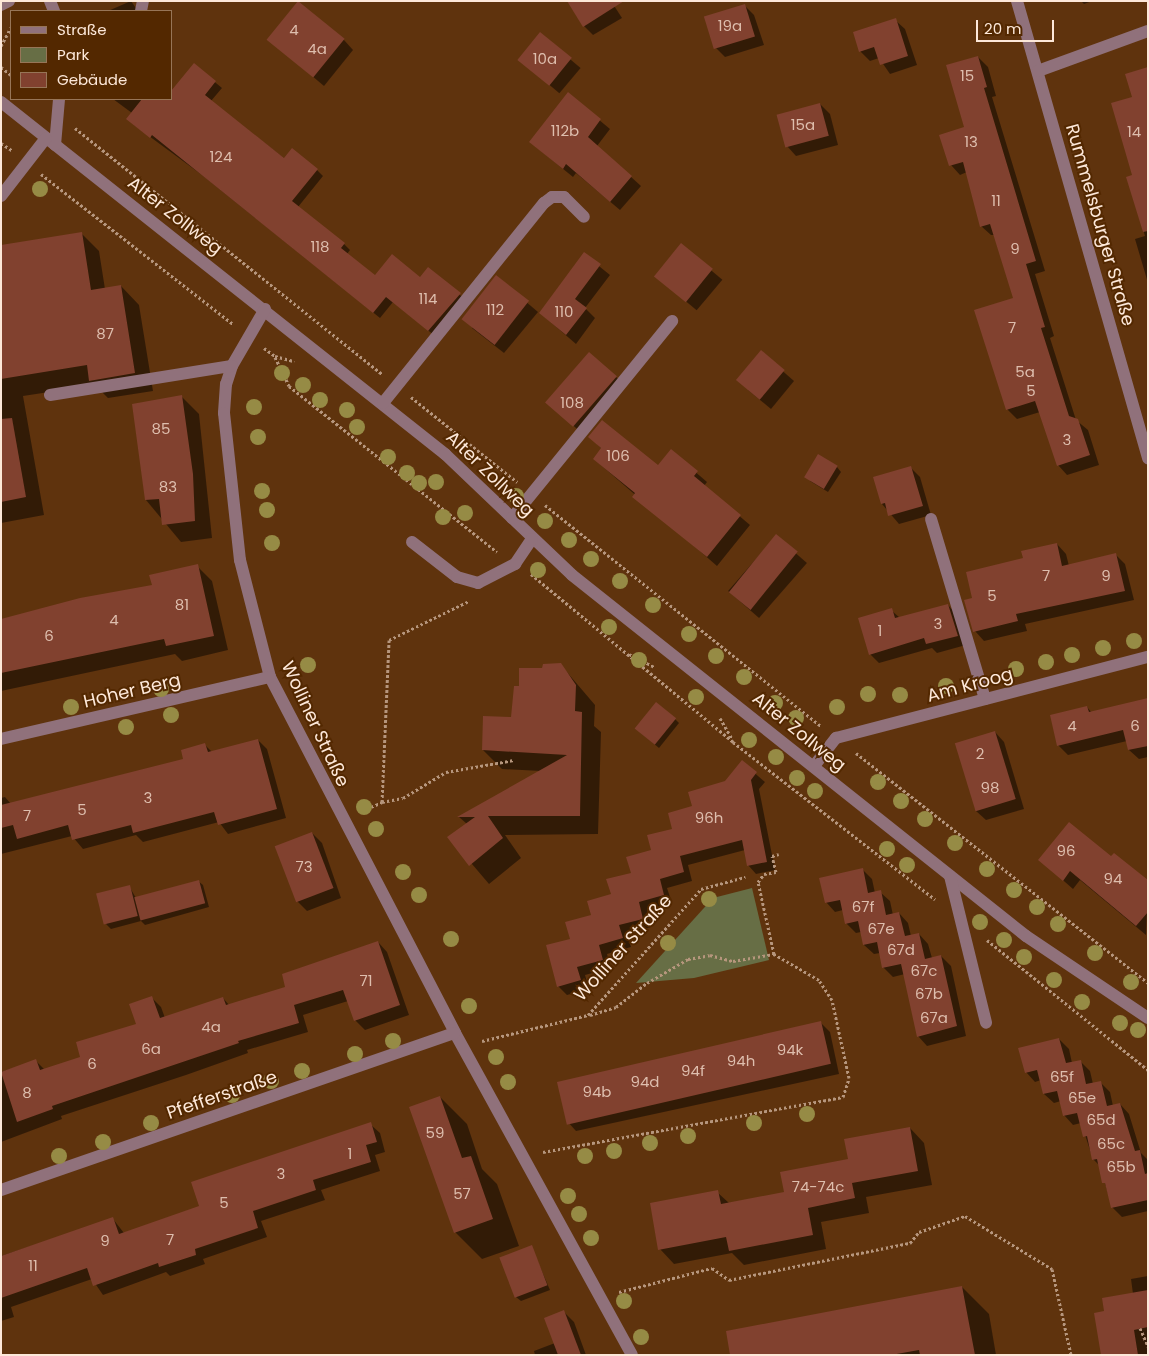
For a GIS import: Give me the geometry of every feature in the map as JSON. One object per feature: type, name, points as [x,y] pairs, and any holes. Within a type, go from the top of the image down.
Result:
[{"type":"street","points":[[1,4],[9,1]]},
{"type":"street","name":"Rummelsburger Straße","points":[[1017,1],[1148,459]]},
{"type":"street","points":[[1038,71],[1148,31]]},
{"type":"street","points":[[1,196],[27,163],[51,142],[58,114],[59,100]]},
{"type":"street","name":"Alter Zollweg","points":[[1,102],[265,308],[383,403],[445,454],[512,518],[532,540],[950,876],[1026,936],[1148,1018]]},
{"type":"street","points":[[383,403],[544,203],[552,197],[564,197],[584,217]]},
{"type":"street","name":"Wolliner Straße","points":[[265,308],[232,366],[226,384],[224,412],[240,560],[270,677],[342,820],[455,1033],[632,1355]]},
{"type":"street","points":[[512,518],[672,321]]},
{"type":"street","points":[[50,396],[232,366]]},
{"type":"street","points":[[931,519],[984,699]]},
{"type":"street","points":[[412,542],[457,577],[478,583],[520,567],[532,540]]},
{"type":"street","name":"Am Kroog","points":[[836,738],[1148,657]]},
{"type":"street","name":"Hoher Berg","points":[[1,739],[270,677]]},
{"type":"street","points":[[814,766],[836,738]]},
{"type":"street","points":[[950,876],[986,1023]]},
{"type":"street","name":"Pfefferstraße","points":[[1,1190],[455,1033]]},
{"type":"path","points":[[1,46],[10,28]]},
{"type":"path","points":[[58,114],[836,738],[1148,983]]},
{"type":"path","points":[[1,143],[275,356],[289,386],[520,567],[733,742]]},
{"type":"path","points":[[382,802],[389,640],[481,595],[478,583]]},
{"type":"path","points":[[342,820],[382,802],[404,798],[446,772],[514,760]]},
{"type":"path","points":[[774,954],[758,882],[764,874],[776,872],[772,856],[779,854]]},
{"type":"path","name":"Wolliner Straße","points":[[462,1046],[588,1016],[701,889],[746,877]]},
{"type":"path","points":[[523,1156],[843,1096],[849,1078],[832,1000],[819,980],[774,954],[733,961],[710,955],[688,959],[647,983],[616,1007],[588,1016]]},
{"type":"path","points":[[600,1296],[712,1268],[729,1280],[910,1243],[919,1232],[965,1216],[1052,1268],[1072,1355]]},
{"type":"path","points":[[1140,1328],[1148,1346]]},
{"type":"green space","points":[[752,888],[769,960],[694,978],[636,983],[713,898]]},
{"type":"building","points":[[298,1],[345,39],[313,78],[267,40]]},
{"type":"building","points":[[567,1],[624,1],[583,27]]},
{"type":"building","points":[[745,4],[755,37],[714,49],[704,17]]},
{"type":"building","points":[[896,18],[908,56],[880,65],[874,47],[859,52],[853,32]]},
{"type":"building","points":[[540,32],[572,58],[549,86],[517,60]]},
{"type":"building","points":[[978,56],[987,87],[984,88],[1036,261],[1026,264],[1045,327],[1041,328],[1069,416],[1078,419],[1090,455],[1057,466],[1035,401],[1006,410],[974,310],[1013,298],[990,224],[980,227],[963,162],[949,166],[939,135],[964,127],[946,65]]},
{"type":"building","points":[[194,63],[216,81],[205,95],[284,158],[292,148],[318,169],[292,201],[345,243],[341,248],[375,275],[392,254],[420,277],[428,267],[461,293],[428,331],[386,297],[373,313],[152,135],[150,138],[126,119],[141,100],[172,100],[172,90]]},
{"type":"building","points":[[1148,67],[1148,231],[1143,232],[1126,177],[1132,175],[1111,103],[1132,97],[1125,74]]},
{"type":"building","points":[[568,92],[601,119],[588,137],[632,176],[610,202],[566,164],[563,169],[529,142]]},
{"type":"building","points":[[820,103],[829,136],[785,147],[777,115]]},
{"type":"building","points":[[82,232],[91,290],[121,285],[135,373],[89,381],[87,365],[1,379],[1,245]]},
{"type":"building","points":[[681,243],[713,269],[686,302],[654,276]]},
{"type":"building","points":[[584,252],[601,264],[575,299],[587,308],[566,335],[539,313]]},
{"type":"building","points":[[496,275],[529,301],[495,345],[462,319]]},
{"type":"building","points":[[761,350],[785,370],[760,400],[736,380]]},
{"type":"building","points":[[589,352],[617,376],[573,427],[545,403]]},
{"type":"building","points":[[182,395],[193,474],[195,521],[162,525],[159,499],[145,500],[132,404]]},
{"type":"building","points":[[12,418],[26,497],[1,502],[1,419]]},
{"type":"building","points":[[602,420],[658,465],[671,449],[698,471],[694,476],[741,515],[707,557],[632,497],[635,493],[593,459],[601,448],[588,437]]},
{"type":"building","points":[[818,454],[838,466],[824,489],[804,477]]},
{"type":"building","points":[[911,466],[923,506],[888,516],[885,503],[881,504],[873,477]]},
{"type":"building","points":[[776,534],[798,552],[751,610],[729,592]]},
{"type":"building","points":[[1057,543],[1062,566],[1116,553],[1125,591],[1016,614],[1018,621],[973,632],[964,600],[972,598],[966,572],[1023,558],[1021,551]]},
{"type":"building","points":[[198,564],[214,636],[166,646],[164,639],[1,673],[1,619],[80,598],[152,585],[149,575]]},
{"type":"building","points":[[948,604],[958,636],[926,644],[924,638],[869,655],[858,618],[892,608],[895,618]]},
{"type":"building","points":[[561,663],[576,685],[575,711],[582,712],[580,816],[488,816],[503,838],[469,866],[447,837],[475,817],[457,817],[567,755],[482,750],[483,716],[511,717],[514,686],[519,686],[519,668],[542,668],[543,664]]},
{"type":"building","points":[[1148,698],[1148,746],[1128,750],[1123,730],[1057,746],[1050,715],[1087,706],[1089,712]]},
{"type":"building","points":[[656,702],[676,718],[655,745],[635,728]]},
{"type":"building","points":[[995,731],[1016,799],[976,811],[955,743]]},
{"type":"building","points":[[258,739],[277,809],[218,825],[214,812],[133,833],[131,825],[72,840],[68,825],[17,839],[13,825],[1,828],[1,805],[183,759],[181,750],[205,743],[208,752]]},
{"type":"building","points":[[742,760],[757,772],[751,780],[767,862],[747,866],[742,840],[680,856],[684,872],[660,879],[664,895],[639,902],[643,919],[619,925],[623,938],[599,945],[603,960],[577,967],[581,980],[557,987],[546,945],[570,939],[565,922],[591,915],[587,901],[611,894],[606,879],[631,873],[626,857],[651,850],[647,835],[672,829],[668,813],[692,806],[688,792],[725,781]]},
{"type":"building","points":[[1069,822],[1111,856],[1114,853],[1148,880],[1148,912],[1136,926],[1070,871],[1063,881],[1038,860]]},
{"type":"building","points":[[312,832],[334,888],[296,902],[275,846]]},
{"type":"building","points":[[863,868],[868,893],[881,890],[886,915],[899,912],[905,936],[919,933],[925,959],[941,955],[957,1026],[917,1037],[901,964],[882,968],[877,942],[863,945],[858,921],[845,924],[840,900],[825,903],[819,878]]},
{"type":"building","points":[[199,880],[205,903],[140,921],[134,897]]},
{"type":"building","points":[[130,885],[138,916],[104,925],[96,893]]},
{"type":"building","points":[[378,941],[400,1005],[354,1021],[343,990],[294,1005],[299,1023],[238,1041],[239,1043],[52,1106],[53,1109],[17,1122],[1,1072],[36,1059],[40,1070],[80,1057],[76,1042],[136,1024],[129,1004],[152,996],[160,1018],[223,997],[226,1005],[285,987],[282,974]]},
{"type":"building","points":[[821,1021],[831,1064],[567,1125],[557,1082]]},
{"type":"building","points":[[1059,1038],[1066,1063],[1081,1060],[1086,1084],[1101,1081],[1107,1106],[1120,1103],[1135,1151],[1140,1150],[1145,1174],[1148,1173],[1148,1200],[1111,1208],[1105,1183],[1102,1183],[1097,1159],[1092,1160],[1087,1136],[1083,1137],[1077,1113],[1063,1116],[1057,1091],[1043,1094],[1037,1070],[1025,1073],[1018,1048]]},
{"type":"building","points":[[440,1096],[462,1158],[471,1156],[493,1219],[454,1233],[409,1107]]},
{"type":"building","points":[[371,1122],[377,1142],[366,1145],[371,1162],[313,1180],[316,1190],[253,1211],[258,1228],[195,1249],[196,1255],[159,1267],[158,1263],[93,1286],[87,1268],[1,1298],[1,1256],[113,1217],[119,1234],[199,1206],[191,1182]]},
{"type":"building","points":[[910,1127],[918,1171],[852,1183],[855,1198],[808,1208],[813,1235],[729,1251],[726,1237],[658,1250],[650,1203],[718,1190],[721,1204],[784,1192],[780,1172],[848,1159],[844,1139]]},
{"type":"building","points":[[532,1245],[547,1285],[515,1298],[499,1258]]},
{"type":"building","points":[[962,1286],[975,1355],[920,1355],[919,1350],[891,1355],[730,1355],[726,1331]]},
{"type":"building","points":[[1148,1290],[1148,1327],[1134,1330],[1138,1355],[1101,1355],[1094,1313],[1104,1311],[1102,1298]]},
{"type":"building","points":[[564,1310],[581,1355],[558,1355],[544,1318]]}]
